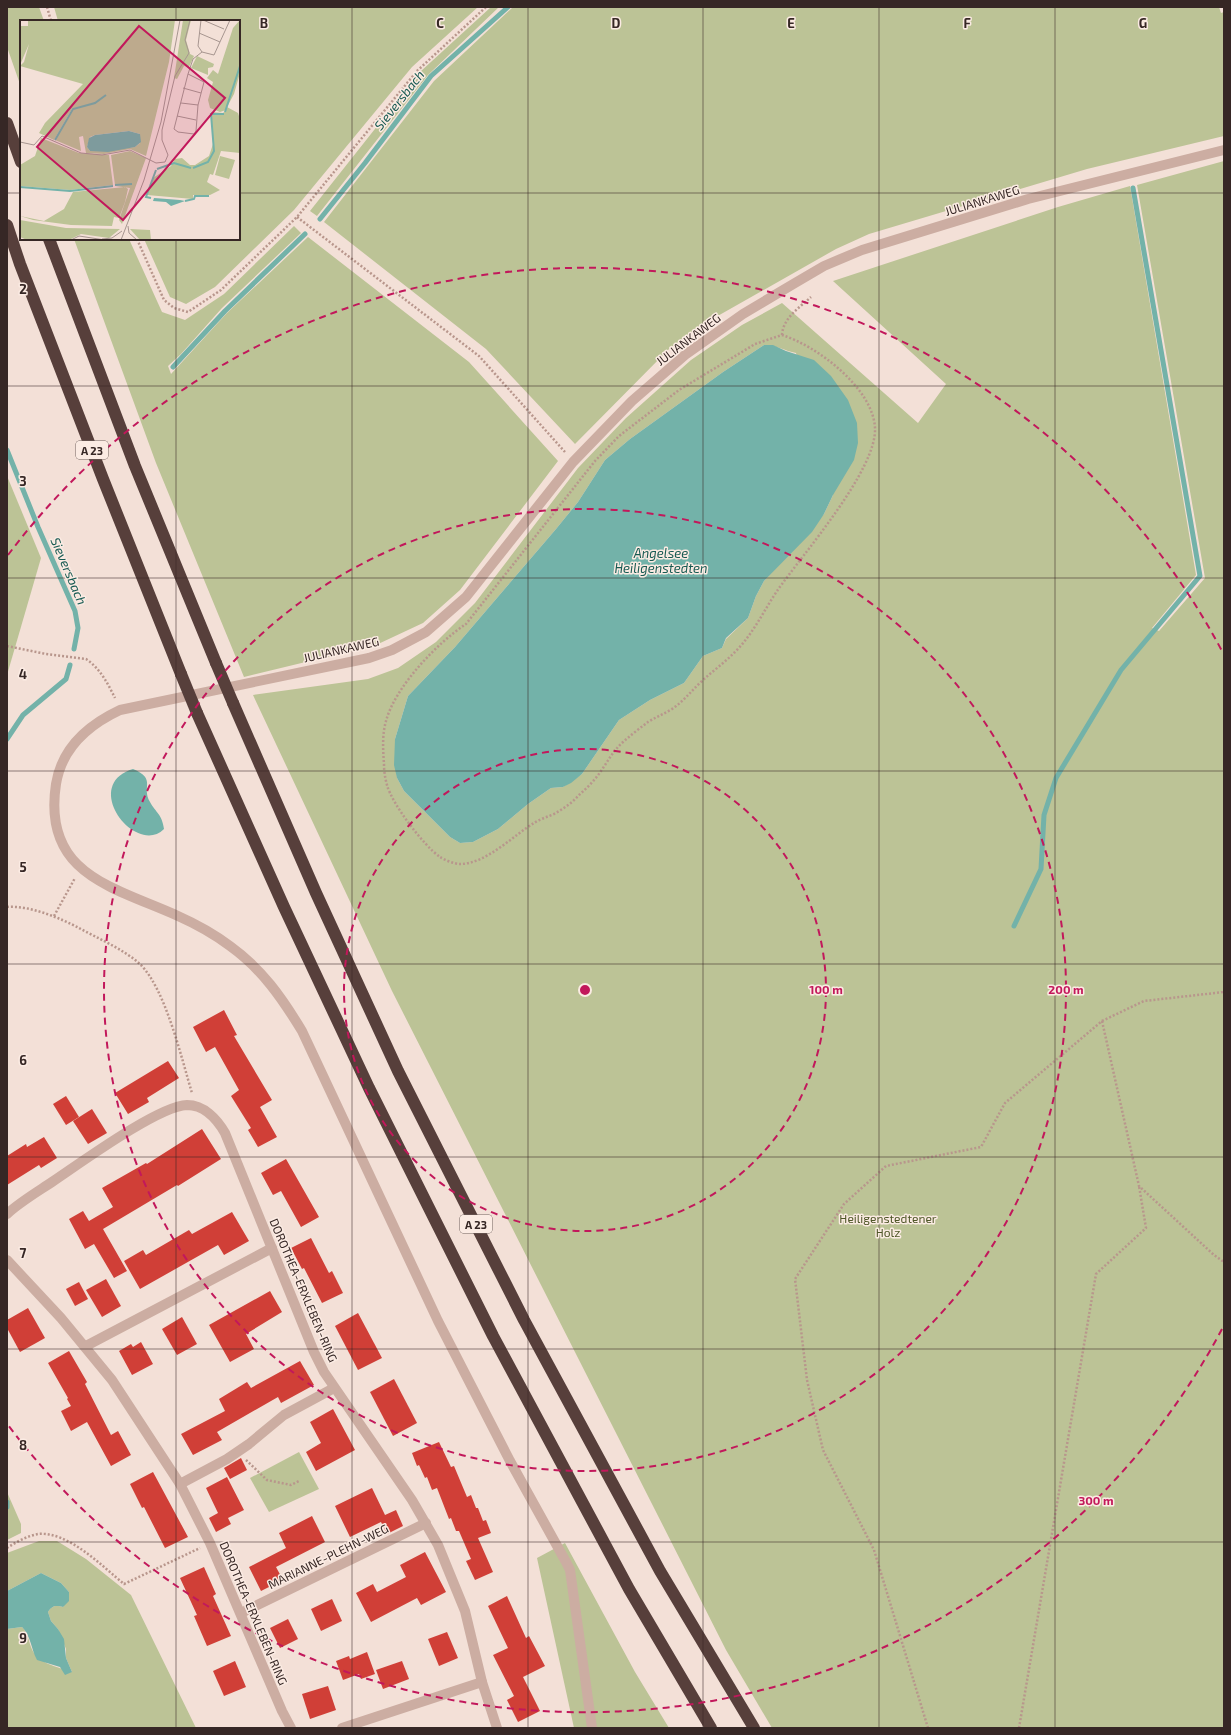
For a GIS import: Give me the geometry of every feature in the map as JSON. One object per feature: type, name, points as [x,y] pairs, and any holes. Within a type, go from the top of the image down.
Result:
[{"type":"highway","points":[[7,124],[20,159]]},
{"type":"highway","name":"A 23","points":[[7,225],[20,264],[100,472],[181,674],[284,907],[368,1088],[486,1322],[629,1589],[711,1728]]},
{"type":"highway","name":"A 23","points":[[49,240],[135,466],[216,664],[316,893],[398,1071],[524,1320],[660,1571],[754,1728]]},
{"type":"street","name":"JULIANKAWEG","points":[[120,710],[369,658],[392,650],[426,632],[466,597],[573,462],[632,401],[685,355],[743,314],[824,266],[862,250],[1028,199],[1224,150]]},
{"type":"street","points":[[120,710],[102,718],[84,733],[67,755],[57,778],[55,792],[55,810],[60,837],[70,855],[80,868],[93,878],[109,888],[178,916],[202,928],[230,946],[264,975],[284,1002],[299,1026],[335,1099],[396,1233],[442,1328],[510,1460],[570,1570],[592,1728]]},
{"type":"street","points":[[7,1214],[138,1126],[173,1109],[185,1105],[193,1106]]},
{"type":"street","name":"DOROTHEA-ERXLEBEN-RING","points":[[193,1106],[211,1115],[222,1128],[314,1352],[334,1388],[405,1489],[426,1523],[448,1567],[465,1611],[482,1682],[497,1728]]},
{"type":"street","points":[[86,1346],[272,1248]]},
{"type":"street","name":"DOROTHEA-ERXLEBEN-RING","points":[[7,1260],[86,1346],[117,1386],[180,1484],[210,1543],[282,1711],[292,1728]]},
{"type":"street","points":[[180,1484],[227,1460],[284,1415],[334,1388]]},
{"type":"street","name":"MARIANNE-PLEHN-WEG","points":[[241,1613],[426,1523]]},
{"type":"street","points":[[342,1728],[482,1682]]},
{"type":"path","points":[[47,7],[51,20]]},
{"type":"path","points":[[137,240],[164,300],[174,308],[188,312],[221,290],[297,217],[417,71],[486,7]]},
{"type":"path","points":[[297,217],[479,356],[573,462]]},
{"type":"path","points":[[782,335],[782,326],[785,322],[811,297]]},
{"type":"path","points":[[782,335],[796,339],[835,366],[854,383],[868,403],[874,417],[876,430],[874,445],[858,478],[827,525],[777,591],[748,638],[733,655],[700,682],[687,698],[672,709],[649,722],[623,743],[610,755],[600,772],[570,804],[554,814],[536,821],[507,844],[477,860],[462,864],[441,857],[410,826],[387,787],[382,745],[385,725],[389,712],[400,691],[452,633],[466,624],[595,461],[619,436],[679,390],[755,344],[782,335]]},
{"type":"path","points":[[7,646],[46,654],[86,659],[96,667],[107,682],[120,710]]},
{"type":"path","points":[[54,916],[80,868]]},
{"type":"path","points":[[7,907],[20,907],[54,916],[127,954],[147,972],[157,989],[168,1017],[193,1095],[193,1106]]},
{"type":"path","points":[[928,1728],[874,1550],[823,1450],[807,1380],[795,1279],[844,1204],[886,1166],[981,1147],[1005,1103],[1102,1021],[1144,1001],[1224,992]]},
{"type":"path","points":[[1019,1728],[1096,1274],[1146,1228],[1139,1186],[1102,1021]]},
{"type":"path","points":[[1139,1186],[1224,1262]]},
{"type":"path","points":[[237,1452],[267,1480],[291,1485],[299,1481]]},
{"type":"path","points":[[7,1548],[37,1534],[57,1536],[83,1551],[124,1584],[210,1543]]},
{"type":"green space","points":[[7,7],[39,7],[44,20],[20,20],[20,84],[7,47]]},
{"type":"green space","points":[[54,7],[478,7],[412,67],[294,210],[215,287],[186,304],[170,297],[144,240],[240,240],[240,20],[58,20]]},
{"type":"green space","points":[[491,7],[499,7],[428,75],[317,216],[310,211],[420,72]]},
{"type":"green space","points":[[513,7],[1219,7],[1221,13],[1224,12],[1224,136],[1087,169],[869,234],[836,249],[700,326],[670,348],[575,444],[486,349],[324,222],[434,81]]},
{"type":"green space","name":"Heiligenstedtener Holz","points":[[1224,161],[1224,1728],[772,1728],[726,1650],[392,991],[253,695],[368,679],[398,668],[436,642],[475,603],[578,468],[626,418],[691,360],[742,325],[782,303],[918,423],[946,384],[833,281],[1058,207],[1130,186],[1196,575],[1152,628],[1159,631],[1205,578],[1137,185]],"holes":[[[764,345],[796,353],[833,495],[824,514],[764,581],[756,596],[748,618],[726,639],[722,648],[703,656],[684,683],[650,700],[619,720],[582,774],[563,787],[551,788],[528,804],[498,829],[473,842],[460,843],[450,837],[404,791],[397,778],[395,739],[408,696],[455,647],[556,529],[578,502],[605,460],[630,439],[723,372]]]},
{"type":"green space","points":[[294,226],[301,233],[222,308],[181,354],[168,366],[171,374],[227,313],[308,237],[469,362],[558,461],[460,590],[423,623],[376,645],[244,677],[156,463],[74,240],[129,240],[162,312],[185,320],[224,294]]},
{"type":"green space","points":[[7,476],[41,558],[7,675]]},
{"type":"green space","points":[[299,1452],[319,1489],[269,1512],[250,1478]]},
{"type":"green space","points":[[7,1492],[21,1524],[21,1533],[7,1540]]},
{"type":"green space","points":[[39,1541],[57,1541],[86,1559],[131,1595],[196,1728],[7,1728],[7,1629],[22,1627],[27,1634],[34,1653],[42,1661],[72,1672],[66,1658],[66,1649],[58,1629],[51,1621],[48,1612],[54,1606],[63,1607],[69,1592],[61,1583],[41,1573],[7,1591],[7,1553]]},
{"type":"green space","points":[[565,1543],[635,1672],[669,1728],[574,1728],[537,1558]]},
{"type":"water","name":"Angelsee Heiligenstedten","points":[[764,345],[773,345],[814,360],[831,376],[848,400],[857,423],[858,443],[854,460],[833,495],[824,514],[812,532],[764,581],[756,596],[748,618],[726,638],[722,648],[703,656],[684,683],[650,700],[619,720],[582,774],[571,783],[563,787],[551,788],[528,804],[498,829],[473,842],[460,843],[450,837],[404,791],[397,778],[394,765],[395,739],[408,696],[455,647],[556,529],[578,502],[605,460],[630,439],[723,372]]},
{"type":"water","points":[[133,769],[145,776],[147,780],[148,797],[163,824],[164,829],[152,835],[140,834],[128,827],[118,816],[112,802],[112,789],[118,777]]},
{"type":"water","points":[[41,1573],[61,1583],[69,1592],[69,1601],[63,1607],[54,1606],[48,1612],[51,1621],[64,1639],[66,1658],[72,1672],[65,1675],[60,1667],[37,1660],[29,1638],[22,1627],[7,1629],[7,1591]]},
{"type":"building","points":[[224,1010],[237,1035],[234,1036],[272,1100],[260,1107],[277,1137],[258,1147],[248,1130],[251,1128],[231,1096],[239,1090],[215,1047],[206,1052],[193,1027]]},
{"type":"building","points":[[168,1061],[179,1078],[147,1098],[149,1102],[128,1114],[115,1093]]},
{"type":"building","points":[[66,1096],[79,1117],[66,1125],[53,1104]]},
{"type":"building","points":[[92,1109],[107,1133],[88,1144],[73,1121]]},
{"type":"building","points":[[202,1129],[221,1159],[178,1186],[177,1185],[103,1229],[127,1271],[114,1278],[94,1244],[85,1249],[69,1219],[83,1211],[89,1221],[113,1207],[102,1188],[146,1163],[147,1164]]},
{"type":"building","points":[[44,1137],[57,1158],[41,1168],[39,1165],[7,1185],[7,1156],[26,1144],[27,1147]]},
{"type":"building","points":[[286,1159],[319,1217],[301,1227],[281,1191],[273,1195],[261,1173]]},
{"type":"building","points":[[232,1212],[249,1241],[224,1255],[218,1245],[140,1289],[124,1261],[143,1250],[146,1255],[189,1230],[192,1234]]},
{"type":"building","points":[[311,1238],[329,1273],[332,1271],[343,1293],[322,1303],[304,1268],[302,1269],[291,1248]]},
{"type":"building","points":[[106,1279],[121,1306],[102,1317],[86,1290]]},
{"type":"building","points":[[79,1282],[88,1299],[75,1306],[66,1289]]},
{"type":"building","points":[[270,1291],[282,1312],[246,1334],[254,1349],[230,1362],[209,1325]]},
{"type":"building","points":[[28,1308],[45,1338],[20,1352],[7,1328],[7,1320]]},
{"type":"building","points":[[358,1313],[382,1358],[358,1370],[335,1326]]},
{"type":"building","points":[[182,1317],[197,1344],[177,1355],[162,1329]]},
{"type":"building","points":[[141,1342],[153,1364],[132,1375],[119,1351],[131,1344],[133,1347]]},
{"type":"building","points":[[69,1351],[87,1382],[85,1384],[111,1435],[118,1431],[131,1455],[111,1466],[87,1422],[71,1431],[61,1411],[71,1406],[48,1363]]},
{"type":"building","points":[[300,1361],[314,1385],[281,1403],[278,1397],[217,1432],[222,1440],[193,1455],[181,1434],[225,1411],[219,1399],[247,1382],[251,1388]]},
{"type":"building","points":[[394,1379],[417,1423],[393,1436],[370,1392]]},
{"type":"building","points":[[333,1409],[355,1450],[316,1471],[306,1452],[321,1443],[310,1422]]},
{"type":"building","points":[[439,1442],[451,1467],[454,1466],[467,1497],[471,1495],[483,1521],[486,1520],[491,1533],[478,1538],[493,1572],[475,1580],[466,1561],[471,1559],[459,1531],[456,1531],[451,1518],[449,1519],[437,1488],[432,1490],[427,1477],[425,1478],[419,1465],[417,1466],[412,1453]]},
{"type":"building","points":[[241,1458],[247,1470],[230,1479],[224,1468]]},
{"type":"building","points":[[153,1472],[188,1537],[165,1548],[144,1507],[142,1508],[130,1484]]},
{"type":"building","points":[[227,1477],[244,1510],[228,1518],[231,1524],[216,1532],[209,1518],[218,1513],[206,1488]]},
{"type":"building","points":[[372,1488],[385,1515],[396,1510],[403,1526],[387,1534],[381,1522],[350,1537],[335,1506]]},
{"type":"building","points":[[312,1516],[325,1542],[276,1567],[283,1580],[261,1591],[249,1567],[286,1548],[279,1533]]},
{"type":"building","points":[[425,1552],[446,1592],[421,1605],[417,1598],[371,1622],[356,1593],[373,1584],[377,1592],[406,1577],[400,1565]]},
{"type":"building","points":[[204,1567],[216,1594],[213,1596],[231,1636],[207,1646],[194,1616],[197,1615],[180,1578]]},
{"type":"building","points":[[507,1596],[526,1638],[529,1636],[545,1666],[523,1677],[540,1711],[518,1722],[507,1700],[514,1696],[493,1655],[508,1648],[488,1606]]},
{"type":"building","points":[[332,1599],[342,1621],[321,1631],[311,1609]]},
{"type":"building","points":[[288,1619],[298,1639],[280,1648],[270,1628]]},
{"type":"building","points":[[447,1632],[458,1658],[439,1666],[428,1639]]},
{"type":"building","points":[[367,1652],[375,1674],[361,1679],[359,1674],[343,1680],[336,1661],[349,1656],[350,1659]]},
{"type":"building","points":[[235,1661],[246,1687],[224,1696],[213,1671]]},
{"type":"building","points":[[402,1661],[409,1679],[383,1689],[376,1670]]},
{"type":"building","points":[[328,1686],[336,1710],[310,1719],[302,1694]]},
{"type":"waterway","name":"Sieversbach","points":[[320,219],[365,163],[431,76],[508,7]]},
{"type":"waterway","points":[[1014,926],[1041,869],[1044,815],[1056,778],[1121,670],[1200,576],[1133,188]]},
{"type":"waterway","name":"Sieversbach","points":[[173,367],[225,311],[305,234]]},
{"type":"waterway","name":"Sieversbach","points":[[7,450],[38,527],[75,611],[78,628],[74,649]]},
{"type":"waterway","name":"Sieversbach","points":[[7,739],[23,715],[66,679],[70,665]]},
{"type":"waterway","name":"Sieversbach","points":[[7,1502],[7,1507]]}]
